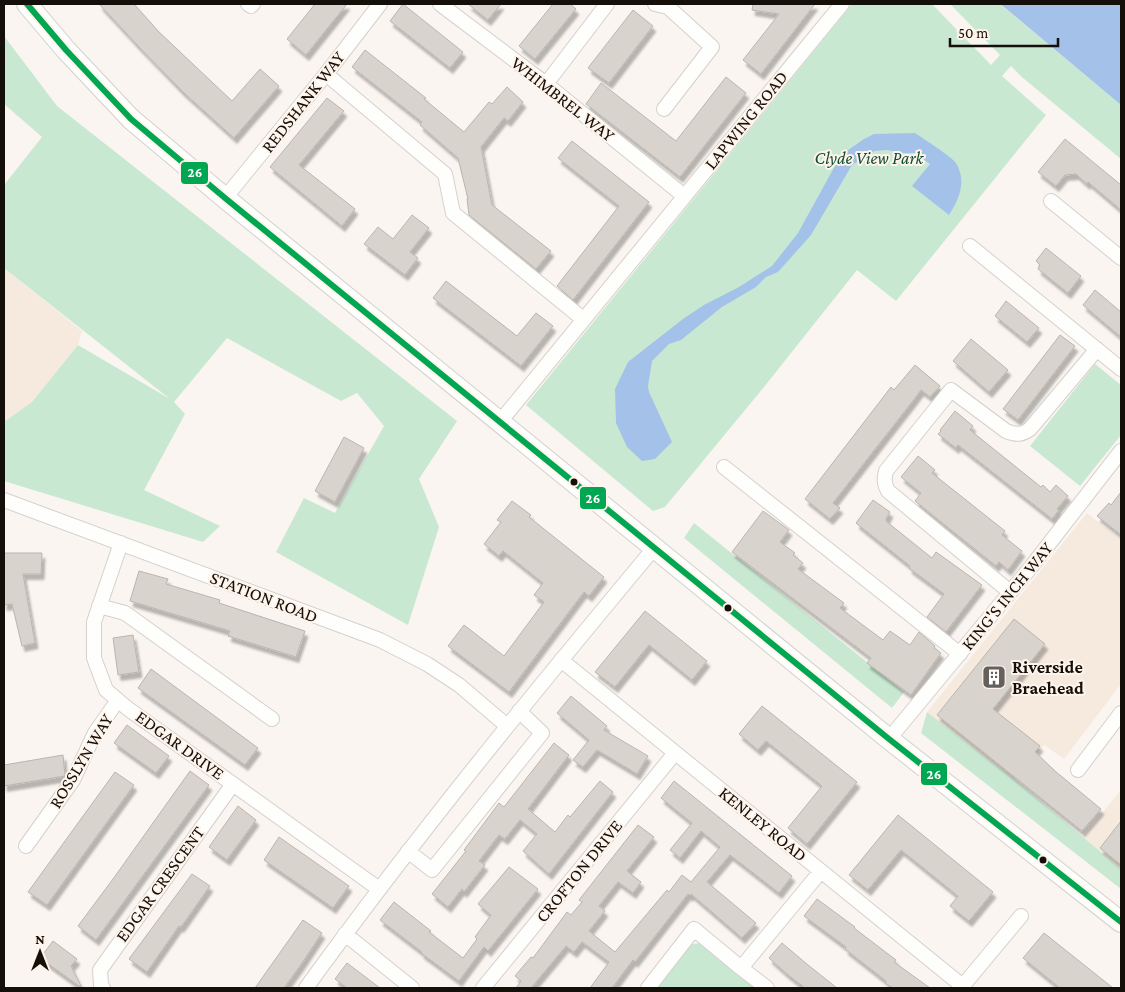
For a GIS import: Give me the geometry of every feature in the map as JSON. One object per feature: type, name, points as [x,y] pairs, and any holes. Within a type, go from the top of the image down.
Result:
[{"type":"street","points":[[28,4],[66,50],[131,119],[225,198],[889,739],[1121,922]]},
{"type":"street","points":[[248,4],[251,6],[253,4]]},
{"type":"street","name":"REDSHANK WAY","points":[[225,198],[326,74],[380,4]]},
{"type":"street","name":"WHIMBREL WAY","points":[[442,4],[546,84],[684,196]]},
{"type":"street","points":[[546,84],[607,4]]},
{"type":"street","points":[[656,4],[668,7],[712,47],[664,109]]},
{"type":"street","name":"LAPWING ROAD","points":[[500,423],[842,4]]},
{"type":"street","points":[[326,74],[445,174],[453,213],[583,319]]},
{"type":"street","points":[[1050,201],[1121,258]]},
{"type":"street","points":[[970,246],[1121,369]]},
{"type":"street","points":[[1010,592],[888,491],[884,478],[886,471],[952,390],[1006,431],[1019,435],[1030,429],[1097,349]]},
{"type":"street","name":"KING'S INCH WAY","points":[[889,739],[1010,592],[1121,451]]},
{"type":"street","points":[[724,467],[960,654]]},
{"type":"street","name":"STATION ROAD","points":[[4,500],[380,640],[427,664],[459,685],[506,726]]},
{"type":"street","name":"EDGAR DRIVE","points":[[121,543],[94,622],[94,658],[106,690],[379,889]]},
{"type":"street","points":[[306,988],[408,851],[506,726],[656,548]]},
{"type":"street","points":[[99,606],[124,613],[272,719]]},
{"type":"street","name":"KENLEY ROAD","points":[[561,660],[963,988]]},
{"type":"street","name":"ROSSLYN WAY","points":[[26,846],[73,780],[95,733],[118,700]]},
{"type":"street","points":[[408,851],[432,870],[542,733],[519,712]]},
{"type":"street","points":[[1078,770],[1121,713]]},
{"type":"street","name":"CROFTON DRIVE","points":[[483,988],[675,753]]},
{"type":"street","name":"EDGAR CRESCENT","points":[[103,988],[100,970],[233,784]]},
{"type":"street","points":[[741,968],[821,871]]},
{"type":"street","points":[[963,988],[1020,916]]},
{"type":"street","points":[[648,988],[694,929],[767,988]]},
{"type":"street","points":[[345,934],[412,988]]},
{"type":"shaded area","points":[[4,268],[82,331],[78,345],[32,402],[4,422]]},
{"type":"shaded area","points":[[1087,513],[1121,540],[1121,684],[1064,759],[1044,745],[1015,780],[927,712]]},
{"type":"shaded area","points":[[1121,790],[1121,869],[1083,837]]},
{"type":"green space","name":"Clyde View Park","points":[[852,4],[932,4],[991,65],[1000,55],[950,4],[1000,4],[1121,105],[1121,159],[1011,66],[1002,76],[1046,115],[896,301],[857,270],[665,507],[653,511],[526,405]]},
{"type":"green space","points":[[4,36],[57,106],[457,421],[419,479],[439,527],[408,625],[276,552],[304,498],[335,513],[384,426],[357,393],[341,401],[227,338],[174,402],[185,414],[144,490],[220,526],[203,542],[4,481],[4,422],[32,402],[78,345],[170,399],[4,268],[4,185],[42,137],[4,104]]},
{"type":"green space","points":[[1095,364],[1121,385],[1121,435],[1080,486],[1030,446]]},
{"type":"green space","points":[[694,523],[904,692],[892,708],[684,538]]},
{"type":"green space","points":[[927,712],[1015,780],[1121,869],[1121,889],[921,733]]},
{"type":"green space","points":[[704,943],[759,988],[658,988],[657,986],[692,944]]},
{"type":"water","points":[[1000,4],[1121,4],[1121,105],[1004,7]]},
{"type":"water","points":[[915,133],[949,157],[956,163],[959,170],[961,183],[959,197],[949,215],[912,186],[930,164],[915,153],[887,150],[875,151],[852,165],[811,235],[778,272],[766,277],[756,287],[722,307],[681,340],[669,344],[652,361],[648,386],[649,392],[672,442],[655,459],[642,461],[627,447],[616,423],[615,389],[628,362],[704,305],[739,287],[772,266],[798,233],[841,155],[874,134]]},
{"type":"building","points":[[99,4],[134,4],[159,32],[232,101],[260,69],[279,86],[234,138],[183,92]]},
{"type":"building","points":[[315,4],[347,4],[306,55],[287,39]]},
{"type":"building","points":[[403,4],[463,52],[450,68],[390,21]]},
{"type":"building","points":[[468,4],[501,4],[488,20]]},
{"type":"building","points":[[553,4],[570,4],[576,9],[535,59],[519,46]]},
{"type":"building","points":[[753,4],[815,4],[761,74],[743,60],[779,14],[752,10]]},
{"type":"building","points":[[633,10],[653,26],[609,83],[588,68]]},
{"type":"building","points":[[365,50],[426,98],[424,99],[464,132],[489,102],[492,104],[507,87],[523,102],[508,121],[504,118],[481,147],[492,205],[551,251],[536,269],[469,215],[468,199],[458,158],[420,125],[422,122],[352,67]]},
{"type":"building","points":[[726,77],[746,93],[680,177],[586,104],[601,83],[676,141]]},
{"type":"building","points":[[327,98],[344,111],[299,165],[355,209],[342,226],[270,167]]},
{"type":"building","points":[[1065,139],[1121,185],[1121,210],[1076,174],[1065,175],[1056,186],[1038,172]]},
{"type":"building","points":[[572,141],[649,202],[573,300],[557,286],[619,206],[558,158]]},
{"type":"building","points":[[412,215],[429,228],[410,252],[418,258],[405,275],[364,244],[378,227],[393,239]]},
{"type":"building","points":[[1046,248],[1081,276],[1068,293],[1038,269],[1040,265],[1036,261]]},
{"type":"building","points":[[446,281],[517,336],[536,313],[553,326],[521,366],[433,298]]},
{"type":"building","points":[[1095,290],[1121,312],[1121,337],[1083,305]]},
{"type":"building","points":[[1006,301],[1039,328],[1027,342],[995,316]]},
{"type":"building","points":[[1060,335],[1075,346],[1018,420],[1003,409]]},
{"type":"building","points":[[971,339],[1008,370],[989,392],[953,361]]},
{"type":"building","points":[[915,365],[940,386],[930,397],[921,390],[833,503],[840,508],[830,519],[805,499],[891,387],[894,390]]},
{"type":"building","points":[[955,411],[973,426],[970,430],[1041,487],[1043,485],[1050,492],[1056,485],[1068,496],[1057,509],[1059,510],[1052,519],[958,445],[956,448],[938,434]]},
{"type":"building","points":[[344,437],[364,448],[335,502],[315,491]]},
{"type":"building","points":[[918,456],[935,470],[932,473],[1005,531],[1002,535],[1022,551],[1008,570],[999,562],[996,566],[915,501],[921,493],[901,477]]},
{"type":"building","points":[[1121,492],[1121,535],[1097,516],[1109,503],[1111,505]]},
{"type":"building","points":[[873,500],[890,512],[886,519],[887,522],[932,558],[936,552],[982,585],[946,632],[927,617],[944,594],[909,568],[910,566],[856,523]]},
{"type":"building","points":[[512,501],[531,515],[529,517],[604,577],[589,596],[584,592],[509,692],[448,646],[464,625],[504,656],[544,602],[534,595],[543,583],[503,551],[499,556],[484,544],[501,522],[497,520]]},
{"type":"building","points":[[763,511],[789,530],[780,542],[795,553],[793,555],[803,563],[798,569],[844,603],[840,608],[883,640],[890,631],[910,645],[919,632],[941,653],[911,695],[867,663],[871,658],[732,552]]},
{"type":"building","points":[[4,553],[42,553],[41,574],[23,574],[35,643],[22,646],[12,604],[4,605]]},
{"type":"building","points":[[139,571],[168,579],[166,584],[220,600],[219,603],[305,631],[296,657],[228,636],[230,631],[130,601]]},
{"type":"building","points":[[645,611],[707,661],[692,680],[649,645],[615,687],[595,672]]},
{"type":"building","name":"Riverside Braehead","points":[[1014,619],[1045,644],[993,709],[1040,746],[1035,752],[1101,809],[1082,831],[937,715]]},
{"type":"building","points":[[133,635],[139,672],[118,675],[113,638]]},
{"type":"building","points":[[151,669],[258,748],[245,765],[138,688]]},
{"type":"building","points":[[571,696],[607,726],[604,730],[648,756],[637,774],[597,750],[583,767],[573,760],[589,740],[557,713]]},
{"type":"building","points":[[762,706],[857,782],[807,844],[788,828],[822,786],[766,741],[758,750],[739,734]]},
{"type":"building","points":[[127,725],[169,756],[156,773],[114,743]]},
{"type":"building","points":[[554,743],[569,755],[528,809],[555,832],[600,781],[613,792],[549,874],[523,851],[537,834],[520,820],[505,839],[499,835],[479,861],[485,865],[464,892],[462,889],[448,907],[432,894],[466,851],[464,850],[499,803],[504,807]]},
{"type":"building","points":[[63,755],[65,776],[4,786],[4,765]]},
{"type":"building","points":[[190,771],[209,785],[96,940],[78,926]]},
{"type":"building","points":[[115,772],[134,785],[47,905],[28,892]]},
{"type":"building","points":[[674,781],[792,876],[779,893],[730,855],[707,882],[756,923],[742,938],[691,894],[690,896],[688,894],[635,962],[633,960],[612,988],[590,988],[609,962],[582,942],[574,952],[566,946],[531,988],[516,988],[521,981],[515,976],[531,957],[533,958],[567,912],[571,915],[582,902],[579,900],[638,825],[654,837],[627,871],[641,882],[633,893],[618,882],[599,906],[605,911],[589,931],[615,952],[682,875],[691,882],[720,847],[701,831],[680,858],[670,850],[692,823],[661,798]]},
{"type":"building","points":[[238,806],[256,820],[227,860],[209,847]]},
{"type":"building","points":[[898,815],[993,892],[969,921],[950,906],[958,896],[901,850],[868,890],[849,875]]},
{"type":"building","points":[[1121,821],[1121,865],[1100,848]]},
{"type":"building","points":[[279,837],[349,886],[333,908],[264,860]]},
{"type":"building","points":[[509,867],[538,889],[488,951],[484,947],[459,981],[380,920],[394,902],[463,958],[491,915],[478,904]]},
{"type":"building","points":[[192,874],[210,886],[147,972],[129,959]]},
{"type":"building","points":[[817,899],[896,960],[894,962],[930,988],[893,988],[885,983],[886,981],[845,949],[846,947],[804,916]]},
{"type":"building","points":[[303,920],[322,933],[300,966],[284,988],[255,988]]},
{"type":"building","points":[[1044,933],[1113,988],[1060,988],[1023,958]]},
{"type":"building","points":[[53,941],[77,959],[71,966],[82,988],[40,958]]},
{"type":"building","points":[[782,943],[837,988],[805,988],[787,974],[769,958]]},
{"type":"building","points":[[347,963],[380,988],[347,988],[335,979]]},
{"type":"transit line","name":"26","points":[[27,4],[66,50],[131,119],[225,198],[889,739],[1121,922]]},
{"type":"place","name":"Riverside Braehead","points":[[994,677]]}]
